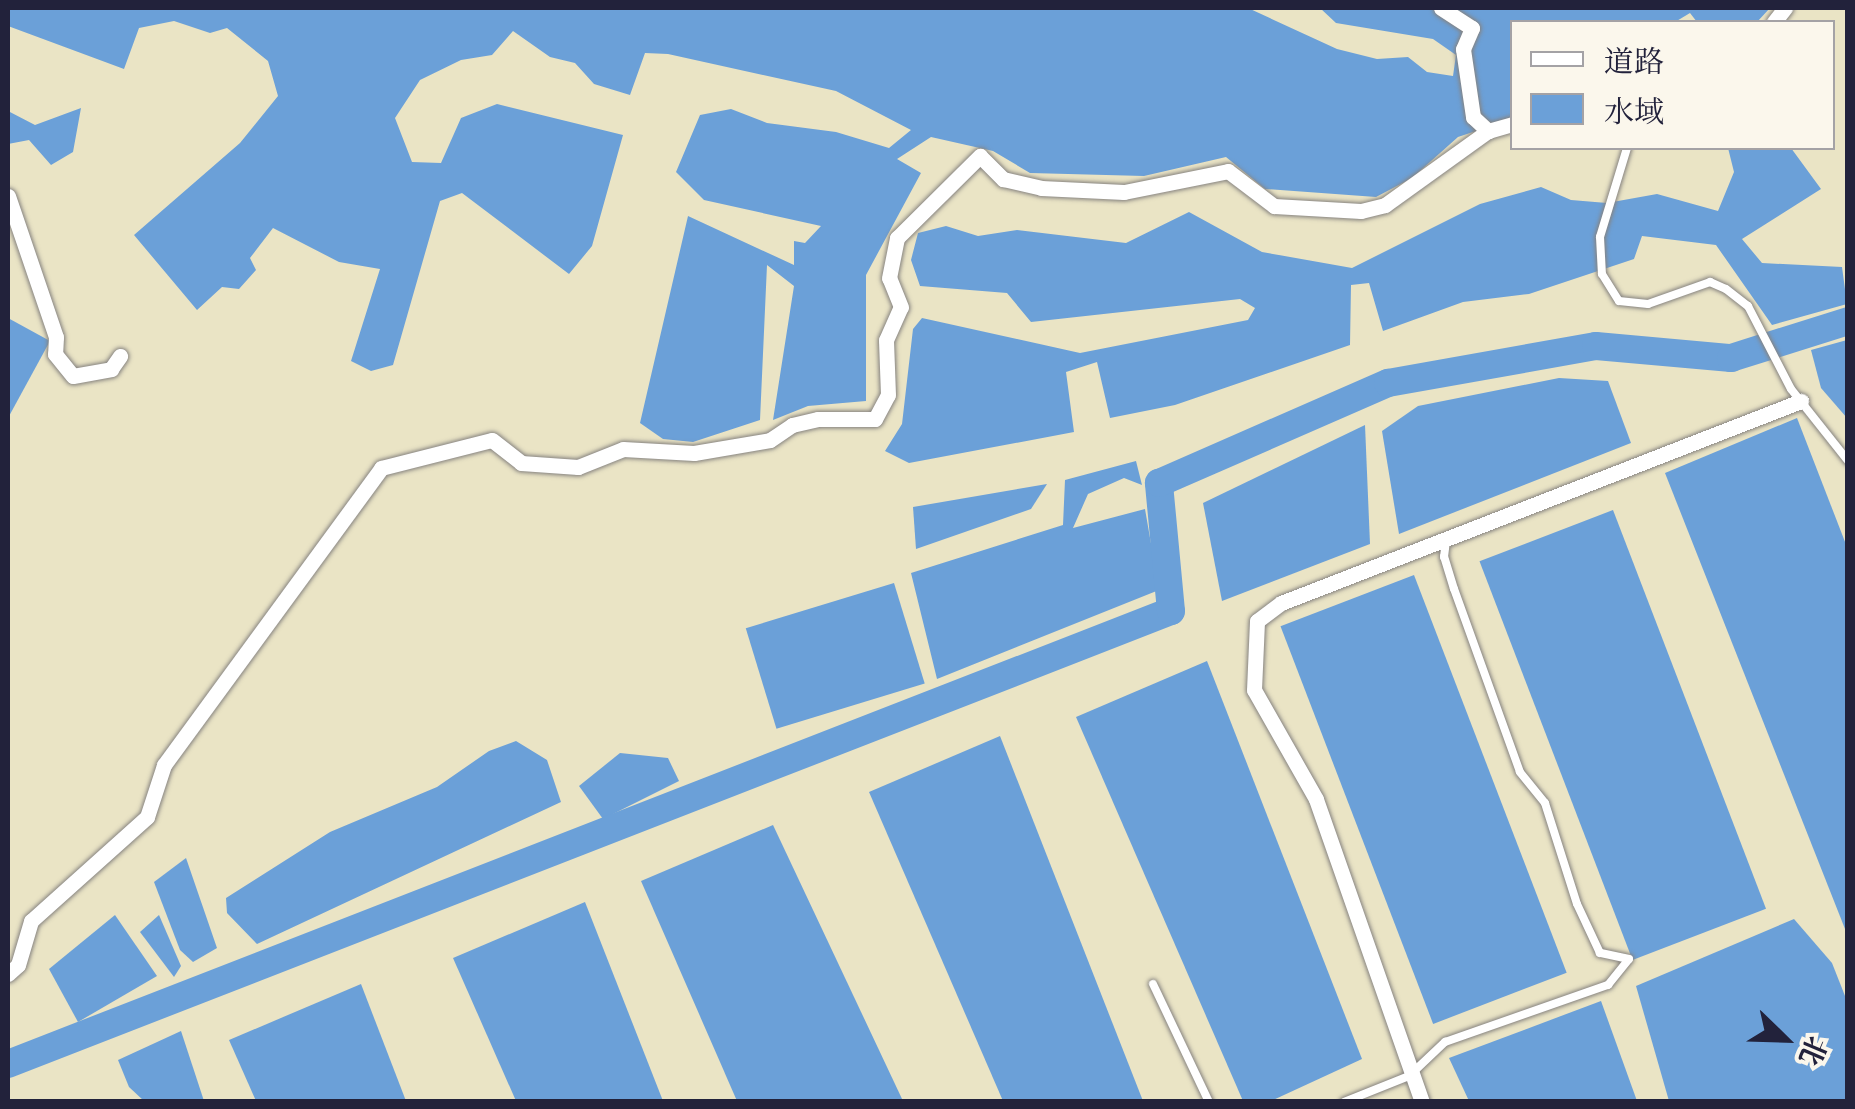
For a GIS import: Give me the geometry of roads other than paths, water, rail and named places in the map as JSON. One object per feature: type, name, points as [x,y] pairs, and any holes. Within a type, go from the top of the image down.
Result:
[{"type":"street","points":[[1441,8],[1472,28],[1464,48],[1473,117],[1488,130]]},
{"type":"street","points":[[8,974],[18,965],[31,921],[147,816],[164,766],[381,468],[492,440],[521,463],[578,467],[623,449],[694,453],[770,440],[792,425],[818,419],[875,419],[888,395],[886,340],[900,307],[889,278],[898,238],[980,156],[1003,179],[1041,188],[1124,192],[1228,170],[1274,206],[1360,211],[1385,205],[1488,130],[1510,124]]},
{"type":"street","points":[[8,196],[56,337],[54,354],[73,376],[111,369],[120,356]]},
{"type":"street","points":[[1422,1102],[1408,1076],[1370,944],[1316,799],[1251,678],[1257,621],[1281,603],[1801,400]]},
{"type":"lane","points":[[1627,150],[1600,237],[1602,274],[1619,301],[1648,304],[1710,282],[1748,306],[1801,400],[1848,461]]},
{"type":"lane","points":[[1344,1102],[1408,1076],[1445,1042],[1608,985],[1629,959],[1600,954],[1578,904],[1545,803],[1520,772],[1444,557],[1447,538]]},
{"type":"lane","points":[[1153,984],[1208,1102]]},
{"type":"water","points":[[8,8],[1248,8],[1337,49],[1377,59],[1408,57],[1427,72],[1453,76],[1456,55],[1433,39],[1336,23],[1320,8],[1770,8],[1759,20],[1695,20],[1690,13],[1678,20],[1510,20],[1510,120],[1458,137],[1412,178],[1376,197],[1265,189],[1226,157],[1144,176],[1030,173],[993,151],[931,137],[897,159],[921,173],[866,275],[866,401],[808,406],[773,420],[794,286],[767,265],[760,420],[693,442],[663,439],[640,423],[688,216],[794,265],[794,241],[805,243],[821,226],[704,200],[676,172],[700,115],[731,109],[767,123],[836,132],[889,148],[911,130],[836,91],[668,54],[645,53],[630,95],[594,84],[575,63],[550,57],[513,31],[492,55],[461,60],[420,80],[395,118],[412,162],[441,163],[461,118],[497,104],[623,135],[592,246],[569,274],[462,193],[440,201],[393,365],[371,371],[351,361],[380,269],[339,262],[273,228],[250,258],[256,270],[239,289],[222,287],[197,310],[134,235],[240,143],[278,96],[268,61],[227,28],[210,33],[174,21],[139,28],[124,69],[8,26]]},
{"type":"water","points":[[81,108],[73,152],[51,165],[29,140],[8,144],[8,111],[35,125]]},
{"type":"water","points":[[1728,150],[1792,150],[1821,189],[1742,239],[1762,263],[1842,267],[1847,304],[1772,325],[1716,245],[1642,236],[1634,259],[1529,294],[1463,302],[1383,331],[1369,283],[1351,285],[1350,345],[1175,405],[1110,418],[1097,362],[1066,372],[1074,432],[909,463],[885,451],[902,424],[913,329],[922,318],[1080,353],[1248,320],[1255,308],[1240,299],[1031,322],[1007,293],[920,286],[911,260],[918,233],[946,226],[978,236],[1017,230],[1126,243],[1189,212],[1262,252],[1352,268],[1480,204],[1541,187],[1571,200],[1607,203],[1657,194],[1718,211],[1734,172]]},
{"type":"water","points":[[8,318],[50,341],[8,418]]},
{"type":"water","points":[[1848,340],[1847,418],[1821,388],[1811,350]]},
{"type":"water","points":[[1559,378],[1608,381],[1631,443],[1399,534],[1382,431],[1418,406]]},
{"type":"water","points":[[1797,418],[1847,547],[1847,934],[1665,473]]},
{"type":"water","points":[[1365,425],[1370,544],[1222,601],[1203,503]]},
{"type":"water","points":[[1136,461],[1142,485],[1124,478],[1088,494],[1073,528],[1145,509],[1159,590],[937,679],[911,573],[1063,525],[1065,480]]},
{"type":"water","points":[[1047,484],[1031,509],[916,549],[913,507]]},
{"type":"water","points":[[1613,510],[1766,909],[1633,960],[1479,561]]},
{"type":"water","points":[[1414,575],[1567,973],[1433,1024],[1280,626]]},
{"type":"water","points":[[894,583],[925,683],[776,729],[746,628]]},
{"type":"water","points":[[1207,661],[1362,1059],[1271,1101],[1243,1101],[1076,717]]},
{"type":"water","points":[[1000,736],[1143,1101],[1003,1101],[869,792]]},
{"type":"water","points":[[516,741],[547,760],[561,802],[257,944],[227,913],[226,898],[330,832],[437,787],[489,751]]},
{"type":"water","points":[[620,753],[668,758],[679,781],[603,819],[579,786]]},
{"type":"water","points":[[773,825],[903,1101],[737,1101],[641,881]]},
{"type":"water","points":[[186,858],[217,948],[193,962],[180,950],[154,882]]},
{"type":"water","points":[[585,902],[663,1101],[516,1101],[453,958]]},
{"type":"water","points":[[115,915],[157,976],[78,1022],[49,969]]},
{"type":"water","points":[[159,915],[181,966],[174,977],[140,932]]},
{"type":"water","points":[[1794,919],[1832,963],[1847,1001],[1847,1101],[1669,1101],[1636,986]]},
{"type":"water","points":[[361,984],[406,1101],[256,1101],[229,1040]]},
{"type":"water","points":[[1601,1001],[1637,1101],[1469,1101],[1449,1058]]},
{"type":"water","points":[[181,1031],[204,1101],[144,1101],[129,1087],[118,1060]]},
{"type":"waterway","points":[[8,1064],[1171,611],[1159,483],[1388,383],[1596,346],[1731,358],[1848,321]]}]
